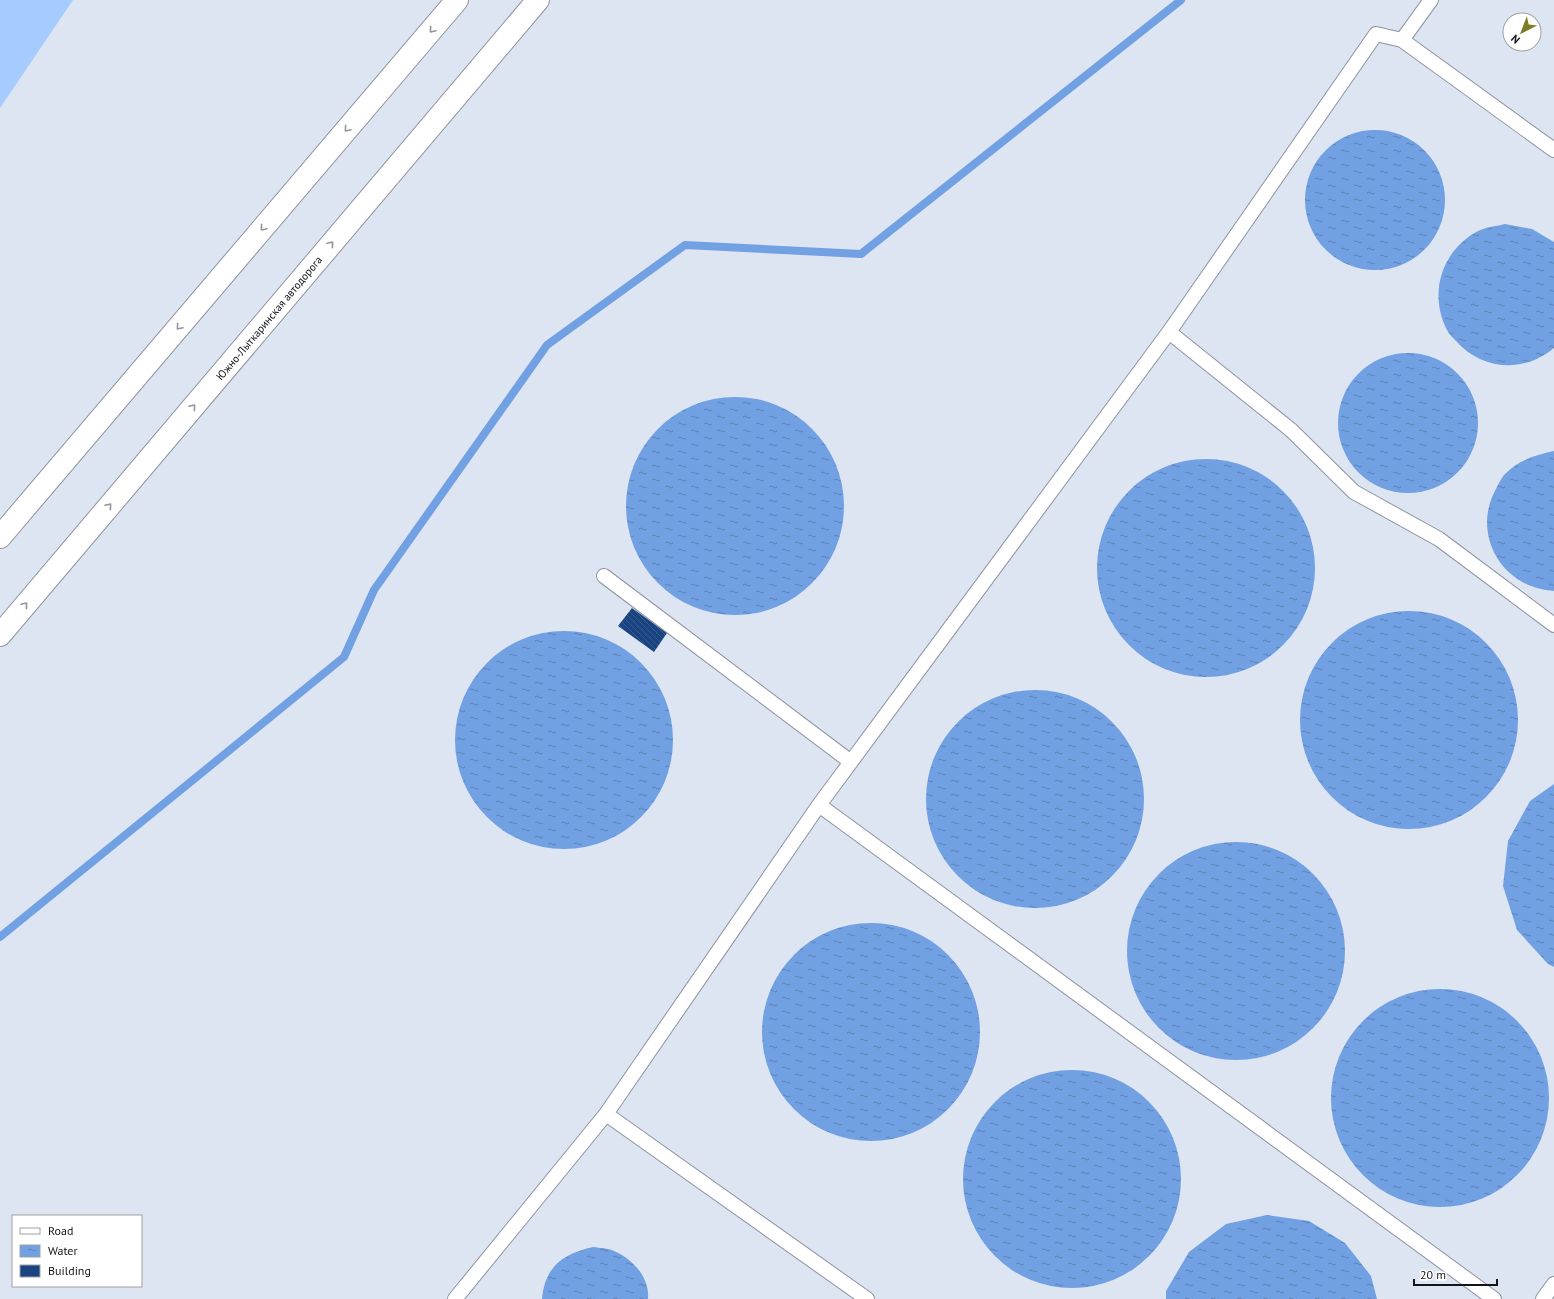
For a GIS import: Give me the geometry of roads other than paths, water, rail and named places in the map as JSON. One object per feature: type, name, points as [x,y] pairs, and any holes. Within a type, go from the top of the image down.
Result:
[{"type":"main road","points":[[0,537],[457,0]]},
{"type":"main road","name":"Южно-Лыткаринская автодорога","points":[[0,635],[538,0]]},
{"type":"lane","points":[[1402,40],[1431,0]]},
{"type":"lane","points":[[455,1299],[606,1114],[820,805],[1169,332],[1376,34],[1402,40],[1554,150]]},
{"type":"lane","points":[[1169,332],[1291,430],[1354,492],[1440,539],[1554,625]]},
{"type":"lane","points":[[604,576],[851,762]]},
{"type":"lane","points":[[820,805],[1494,1299]]},
{"type":"lane","points":[[606,1114],[867,1299]]},
{"type":"lane","points":[[1543,1299],[1554,1284]]},
{"type":"water","points":[[1382,130],[1408,138],[1429,156],[1440,173],[1444,186],[1444,214],[1440,227],[1433,239],[1419,254],[1402,265],[1389,269],[1368,270],[1342,262],[1321,244],[1310,227],[1306,214],[1305,193],[1313,167],[1331,146],[1348,135],[1361,131]]},
{"type":"water","points":[[1505,224],[1532,229],[1554,242],[1554,348],[1530,362],[1517,365],[1491,363],[1478,358],[1467,351],[1448,331],[1441,316],[1439,302],[1439,287],[1442,274],[1447,261],[1455,249],[1478,231]]},
{"type":"water","points":[[1415,353],[1441,361],[1462,379],[1473,396],[1477,409],[1477,437],[1473,450],[1466,462],[1452,477],[1435,488],[1422,492],[1401,493],[1375,485],[1354,467],[1343,450],[1339,437],[1338,416],[1346,390],[1364,369],[1381,358],[1394,354]]},
{"type":"water","points":[[724,397],[746,397],[767,401],[787,410],[804,421],[820,437],[831,454],[840,474],[844,495],[844,517],[840,538],[836,548],[826,567],[804,591],[787,602],[767,611],[746,615],[724,615],[703,611],[683,602],[666,591],[650,575],[639,558],[630,538],[626,517],[626,495],[630,474],[639,454],[650,437],[666,421],[683,410],[703,401]]},
{"type":"water","points":[[1554,451],[1554,591],[1535,588],[1519,580],[1506,569],[1496,555],[1489,539],[1487,522],[1490,505],[1498,485],[1505,474],[1516,465],[1528,459],[1540,454]]},
{"type":"water","points":[[1195,459],[1217,459],[1238,463],[1258,472],[1275,483],[1291,499],[1302,516],[1311,536],[1315,557],[1315,579],[1311,600],[1307,610],[1297,629],[1275,653],[1258,664],[1238,673],[1217,677],[1195,677],[1174,673],[1154,664],[1137,653],[1121,637],[1110,620],[1101,600],[1097,579],[1097,557],[1101,536],[1110,516],[1121,499],[1137,483],[1154,472],[1174,463]]},
{"type":"water","points":[[1398,611],[1420,611],[1441,615],[1461,624],[1478,635],[1494,651],[1505,668],[1514,688],[1518,709],[1518,731],[1514,752],[1510,762],[1500,781],[1478,805],[1461,816],[1441,825],[1420,829],[1398,829],[1377,825],[1357,816],[1340,805],[1324,789],[1313,772],[1304,752],[1300,731],[1300,709],[1304,688],[1313,668],[1324,651],[1340,635],[1357,624],[1377,615]]},
{"type":"water","points":[[553,631],[575,631],[596,635],[616,644],[633,655],[649,671],[660,688],[669,708],[673,729],[673,751],[669,772],[665,782],[655,801],[633,825],[616,836],[596,845],[575,849],[553,849],[532,845],[512,836],[495,825],[479,809],[468,792],[459,772],[455,751],[455,729],[459,708],[468,688],[479,671],[495,655],[512,644],[532,635]]},
{"type":"water","points":[[1024,690],[1046,690],[1067,694],[1087,703],[1104,714],[1120,730],[1131,747],[1140,767],[1144,788],[1144,810],[1140,831],[1136,841],[1126,860],[1104,884],[1087,895],[1067,904],[1046,908],[1024,908],[1003,904],[983,895],[966,884],[950,868],[939,851],[930,831],[926,810],[926,788],[930,767],[939,747],[950,730],[966,714],[983,703],[1003,694]]},
{"type":"water","points":[[1554,784],[1554,967],[1548,964],[1517,930],[1503,886],[1508,841],[1530,801]]},
{"type":"water","points":[[1225,842],[1247,842],[1268,846],[1288,855],[1305,866],[1321,882],[1332,899],[1341,919],[1345,940],[1345,962],[1341,983],[1337,993],[1327,1012],[1305,1036],[1288,1047],[1268,1056],[1247,1060],[1225,1060],[1204,1056],[1184,1047],[1167,1036],[1151,1020],[1140,1003],[1131,983],[1127,962],[1127,940],[1131,919],[1140,899],[1151,882],[1167,866],[1184,855],[1204,846]]},
{"type":"water","points":[[860,923],[882,923],[903,927],[923,936],[940,947],[956,963],[967,980],[976,1000],[980,1021],[980,1043],[976,1064],[972,1074],[962,1093],[940,1117],[923,1128],[903,1137],[882,1141],[860,1141],[839,1137],[819,1128],[802,1117],[786,1101],[775,1084],[766,1064],[762,1043],[762,1021],[766,1000],[775,980],[786,963],[802,947],[819,936],[839,927]]},
{"type":"water","points":[[1429,989],[1451,989],[1472,993],[1492,1002],[1509,1013],[1525,1029],[1536,1046],[1545,1066],[1549,1087],[1549,1109],[1545,1130],[1541,1140],[1531,1159],[1509,1183],[1492,1194],[1472,1203],[1451,1207],[1429,1207],[1408,1203],[1388,1194],[1371,1183],[1355,1167],[1344,1150],[1335,1130],[1331,1109],[1331,1087],[1335,1066],[1344,1046],[1355,1029],[1371,1013],[1388,1002],[1408,993]]},
{"type":"water","points":[[1061,1070],[1083,1070],[1104,1074],[1124,1083],[1141,1094],[1157,1110],[1168,1127],[1177,1147],[1181,1168],[1181,1190],[1177,1211],[1173,1221],[1163,1240],[1141,1264],[1124,1275],[1104,1284],[1083,1288],[1061,1288],[1040,1284],[1020,1275],[1003,1264],[987,1248],[976,1231],[967,1211],[963,1190],[963,1168],[967,1147],[976,1127],[987,1110],[1003,1094],[1020,1083],[1040,1074]]},
{"type":"water","points":[[1267,1215],[1309,1221],[1345,1243],[1371,1276],[1377,1299],[1166,1299],[1166,1291],[1189,1252],[1226,1224]]},
{"type":"water","points":[[593,1247],[612,1250],[621,1254],[634,1264],[639,1270],[646,1284],[648,1299],[542,1299],[547,1278],[557,1263],[573,1253]]},
{"type":"waterway","points":[[0,937],[344,657],[374,590],[547,345],[685,245],[861,254],[1181,0]]}]
